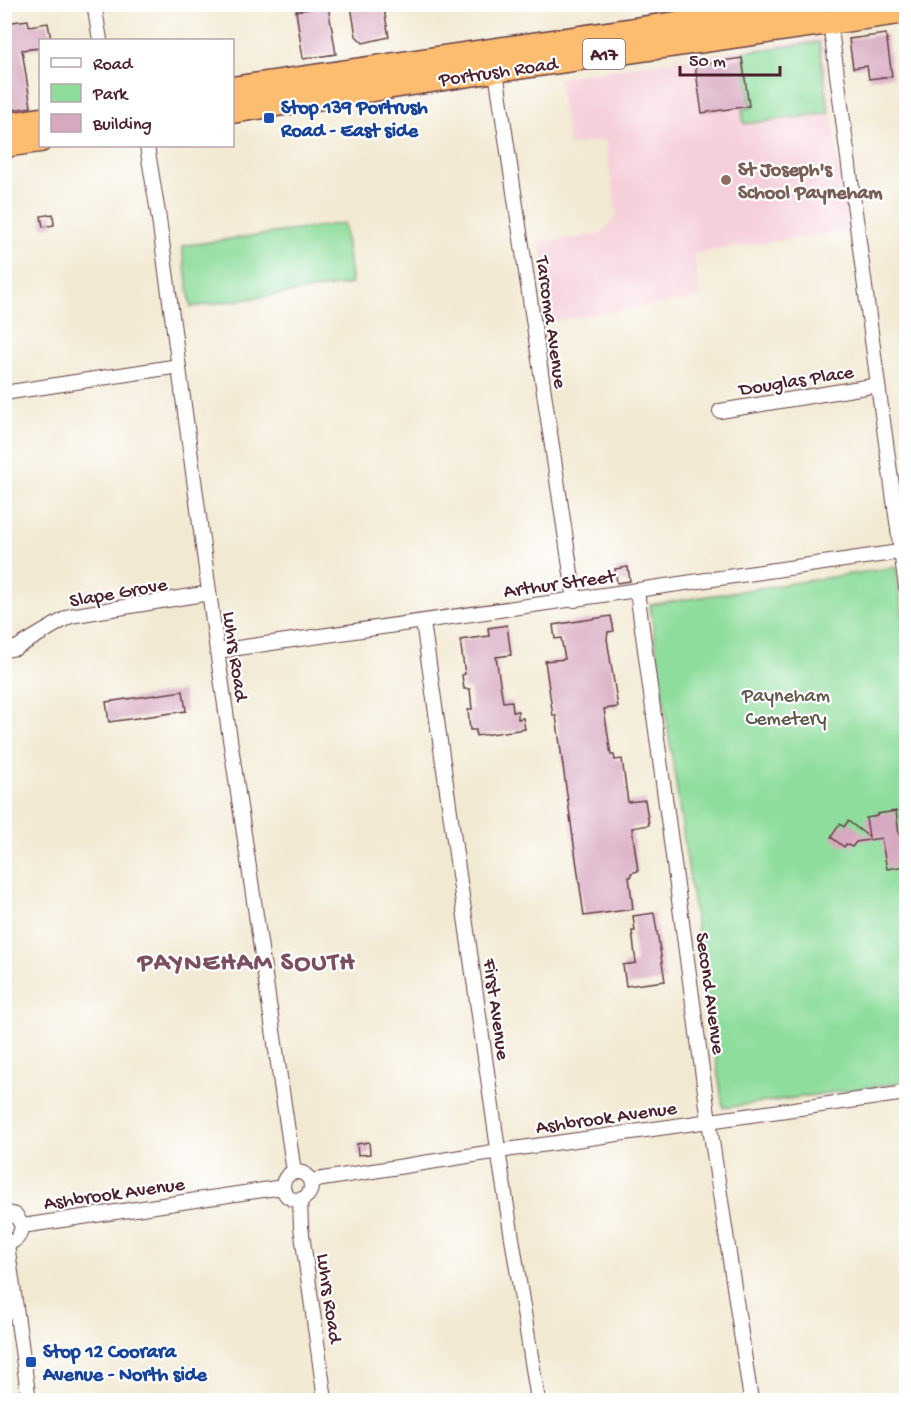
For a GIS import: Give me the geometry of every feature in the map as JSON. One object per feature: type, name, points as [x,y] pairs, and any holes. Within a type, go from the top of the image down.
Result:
[{"type":"highway","name":"Portrush Road","points":[[234,111],[777,7],[812,4]]},
{"type":"highway","name":"Portrush Road","points":[[234,89],[830,22],[906,11]]},
{"type":"highway","points":[[4,126],[39,120]]},
{"type":"highway","points":[[4,145],[39,140]]},
{"type":"street","points":[[94,4],[100,39]]},
{"type":"street","points":[[830,22],[878,385],[904,551],[906,587]]},
{"type":"street","name":"Tarcoma Avenue","points":[[494,60],[575,600]]},
{"type":"street","name":"Luhrs Road","points":[[147,147],[217,651],[294,1172]]},
{"type":"street","points":[[4,393],[179,366]]},
{"type":"street","name":"Douglas Place","points":[[720,411],[878,385]]},
{"type":"street","name":"Arthur Street","points":[[217,651],[904,551]]},
{"type":"street","name":"Second Avenue","points":[[638,591],[709,1122],[751,1401]]},
{"type":"street","name":"Slape Grove","points":[[4,651],[16,648],[70,616],[209,593]]},
{"type":"street","name":"First Avenue","points":[[423,622],[498,1151],[538,1401]]},
{"type":"street","name":"Ashbrook Avenue","points":[[310,1181],[498,1151],[906,1094]]},
{"type":"street","points":[[294,1172],[304,1174],[310,1181],[311,1191],[300,1200],[290,1198],[283,1187],[285,1178],[294,1172]]},
{"type":"street","name":"Ashbrook Avenue","points":[[22,1226],[283,1187]]},
{"type":"street","name":"Luhrs Road","points":[[300,1200],[301,1227],[325,1401]]},
{"type":"street","points":[[4,1212],[16,1215],[22,1226],[18,1238],[6,1243],[28,1401]]},
{"type":"shaded area","name":"St Joseph's School Payneham","points":[[821,38],[849,231],[694,253],[700,298],[552,321],[541,243],[601,234],[617,215],[605,140],[569,145],[558,78]]},
{"type":"green space","points":[[819,42],[829,113],[744,124],[742,109],[751,108],[743,52]]},
{"type":"green space","points":[[344,223],[352,284],[191,307],[182,246]]},
{"type":"green space","name":"Payneham Cemetery","points":[[896,567],[906,642],[906,1082],[723,1108],[650,605]]},
{"type":"building","points":[[383,4],[389,37],[363,43],[356,36],[351,6]]},
{"type":"building","points":[[328,6],[336,54],[303,59],[296,11]]},
{"type":"building","points":[[28,20],[29,26],[48,23],[51,39],[39,39],[39,48],[22,50],[31,107],[12,110],[4,58],[4,23]]},
{"type":"building","points":[[886,34],[892,76],[869,79],[867,66],[853,68],[849,39]]},
{"type":"building","points":[[742,58],[749,106],[702,113],[695,65]]},
{"type":"building","points":[[53,214],[54,225],[43,227],[41,216]]},
{"type":"building","points":[[628,567],[630,581],[617,583],[615,569]]},
{"type":"building","points":[[611,616],[614,631],[608,632],[607,639],[618,707],[604,709],[611,755],[614,755],[615,760],[622,759],[628,802],[645,800],[649,825],[632,828],[638,871],[631,873],[629,877],[633,909],[584,916],[556,716],[553,716],[545,661],[565,659],[561,638],[555,639],[553,625]]},
{"type":"building","points":[[507,625],[511,655],[496,657],[503,702],[512,701],[513,712],[518,711],[518,719],[523,718],[525,729],[476,736],[476,730],[470,730],[468,710],[472,709],[470,689],[464,689],[462,675],[465,674],[460,640],[489,636],[488,628]]},
{"type":"building","points":[[183,691],[186,711],[109,722],[106,702]]},
{"type":"building","points":[[896,811],[899,835],[906,834],[906,866],[887,869],[881,838],[856,842],[852,847],[846,844],[844,847],[831,837],[840,824],[844,827],[848,821],[869,837],[866,818]]},
{"type":"building","points":[[654,913],[665,981],[626,986],[623,965],[636,963],[632,931],[635,931],[633,916]]},
{"type":"building","points":[[369,1142],[370,1154],[358,1155],[357,1144]]},
{"type":"place","name":"Stop 139 Portrush Road - East side","points":[[269,118]]},
{"type":"place","name":"St Joseph's School Payneham","points":[[726,180]]},
{"type":"place","name":"Stop 12 Coorara Avenue - North side","points":[[31,1362]]},
{"type":"district","name":"PAYNEHAM SOUTH","points":[[247,960]]}]
